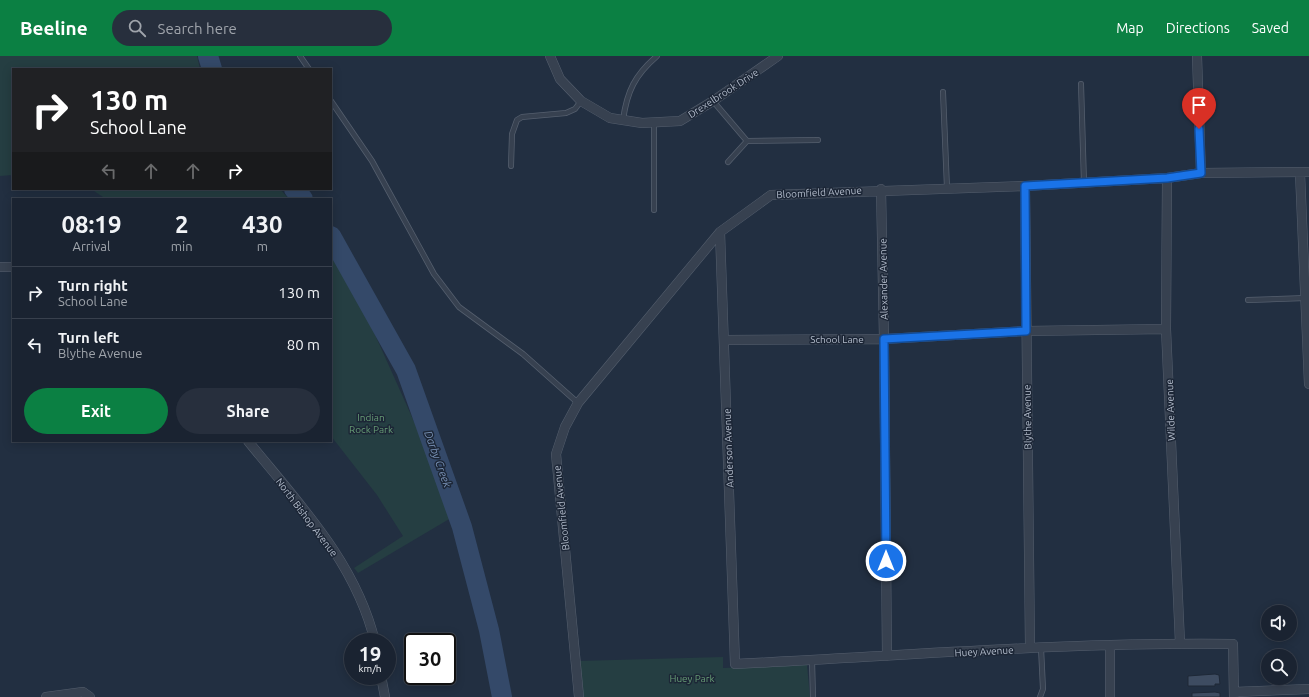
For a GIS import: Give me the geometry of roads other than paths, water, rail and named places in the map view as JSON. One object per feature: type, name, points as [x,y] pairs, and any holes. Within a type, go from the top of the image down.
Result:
[{"type":"street","name":"Drexelbrook Drive","points":[[550,56],[560,79],[581,101],[610,118],[642,123],[680,121],[713,102],[778,56]]},
{"type":"street","points":[[1197,56],[1201,173]]},
{"type":"street","points":[[1305,172],[1309,384]]},
{"type":"street","name":"Bloomfield Avenue","points":[[578,697],[556,454],[565,427],[578,403],[720,232],[771,195],[1025,186],[1167,178],[1201,173],[1305,172]]},
{"type":"street","name":"Wilde Avenue","points":[[1167,178],[1166,329],[1180,643]]},
{"type":"street","name":"Blythe Avenue","points":[[1025,186],[1030,648]]},
{"type":"street","name":"Alexander Avenue","points":[[881,190],[887,656]]},
{"type":"street","name":"Anderson Avenue","points":[[720,232],[735,664]]},
{"type":"street","points":[[0,267],[12,267]]},
{"type":"street","name":"School Lane","points":[[724,340],[884,339],[1026,331],[1166,329]]},
{"type":"street","name":"North Bishop Avenue","points":[[249,442],[329,543],[355,585],[370,622],[372,633]]},
{"type":"street","name":"Huey Avenue","points":[[735,664],[1030,648],[1180,643],[1233,644],[1234,694]]},
{"type":"street","points":[[1110,646],[1110,697]]},
{"type":"street","points":[[383,685],[385,697]]},
{"type":"street","points":[[1234,694],[1309,689]]},
{"type":"street","points":[[46,697],[83,692],[90,697]]},
{"type":"lane","points":[[300,56],[308,68]]},
{"type":"lane","points":[[623,120],[631,85],[642,69],[657,56]]},
{"type":"lane","points":[[1081,84],[1084,182]]},
{"type":"lane","points":[[942,92],[947,188]]},
{"type":"lane","points":[[511,166],[512,134],[517,120],[522,117],[566,113],[575,110],[581,101]]},
{"type":"lane","points":[[332,102],[372,161],[434,274],[459,307],[523,354],[578,403]]},
{"type":"lane","points":[[713,102],[747,141]]},
{"type":"lane","points":[[654,122],[654,210]]},
{"type":"lane","points":[[728,162],[747,141],[818,140]]},
{"type":"lane","points":[[1248,300],[1308,298]]},
{"type":"lane","points":[[1040,697],[1043,689],[1041,648]]},
{"type":"lane","points":[[812,660],[813,697]]},
{"type":"waterway","name":"Darby Creek","points":[[208,56],[212,68]]},
{"type":"waterway","name":"Darby Creek","points":[[295,190],[302,198]]},
{"type":"waterway","name":"Darby Creek","points":[[332,238],[406,370],[462,527],[489,630],[502,697]]},
{"type":"park label","name":"Indian Rock Park","points":[[371,422]]},
{"type":"park label","name":"Huey Park","points":[[692,678]]}]
